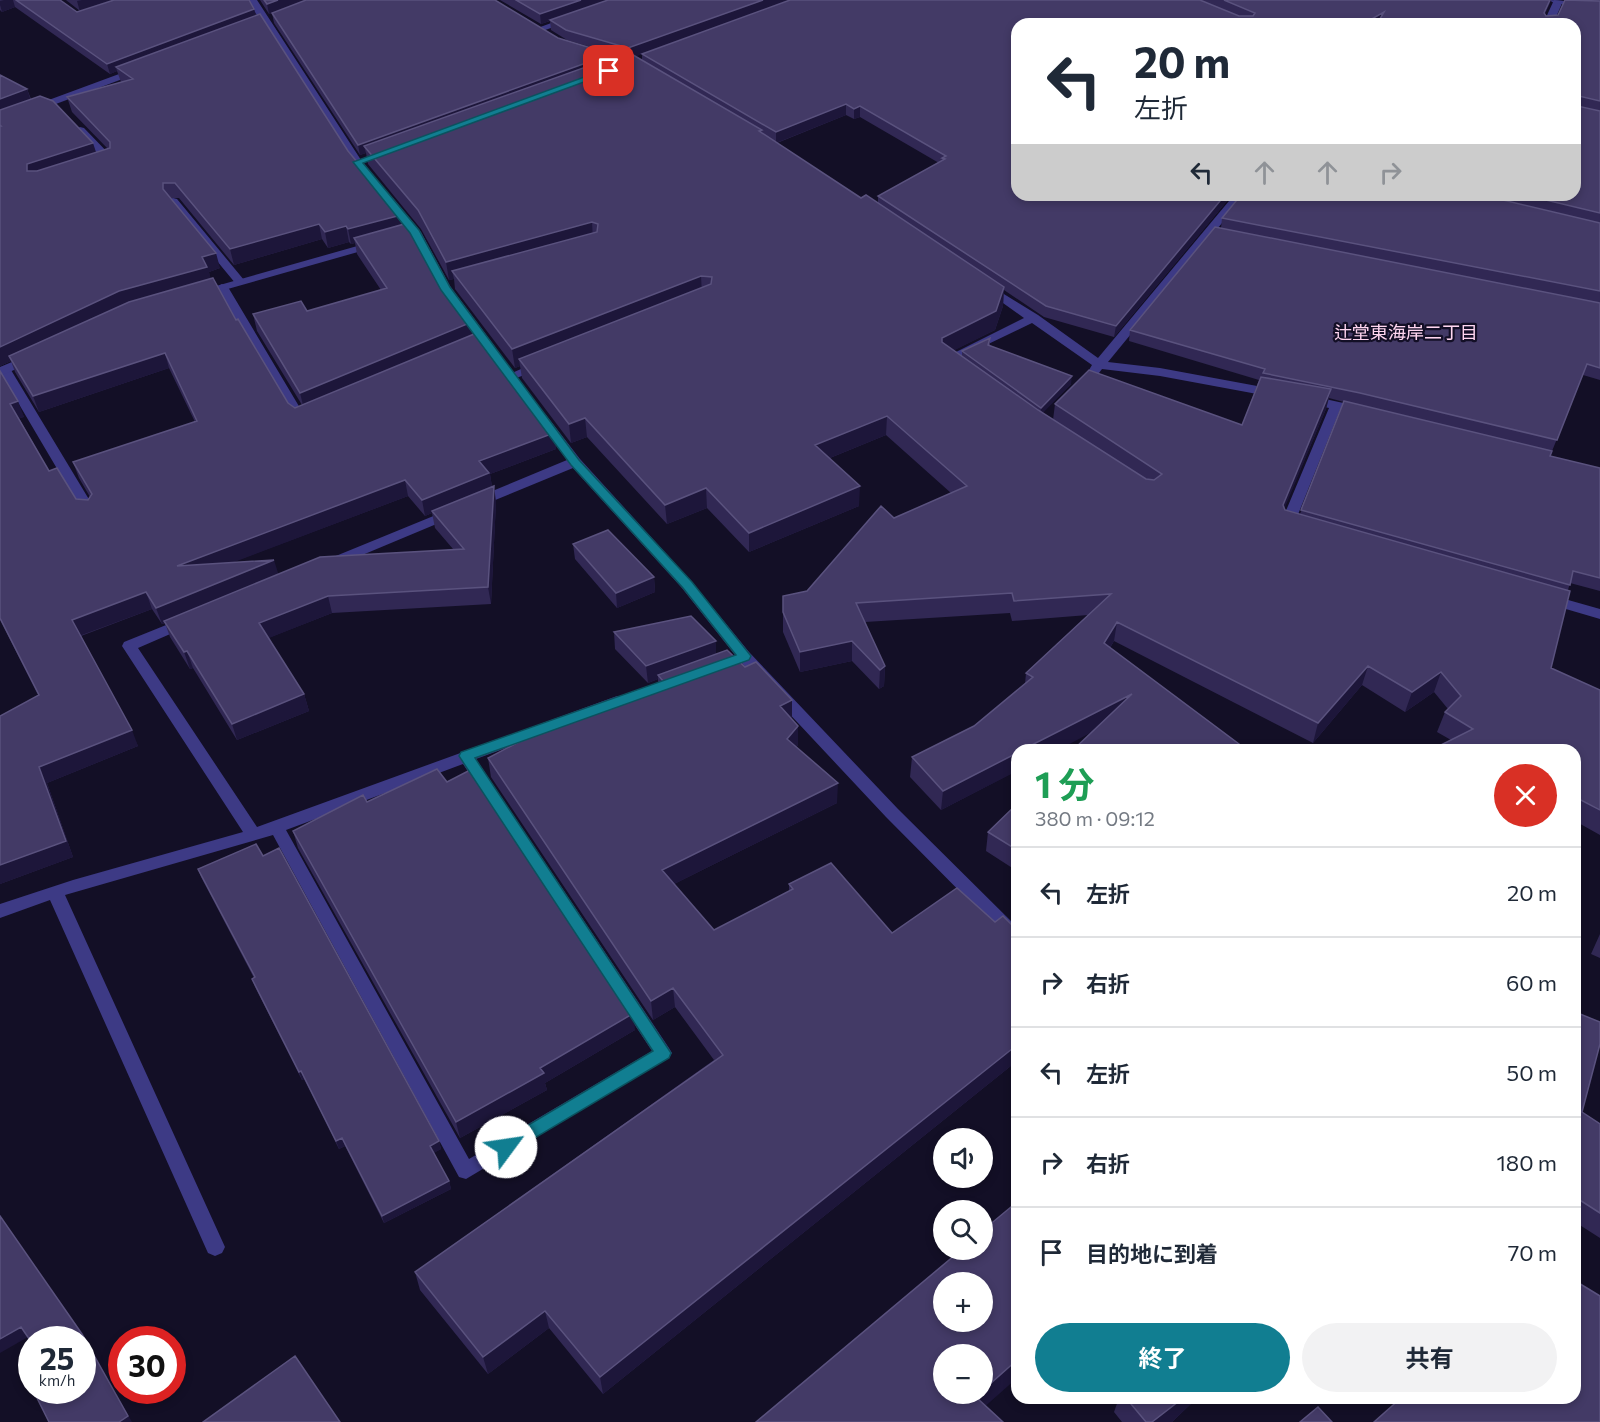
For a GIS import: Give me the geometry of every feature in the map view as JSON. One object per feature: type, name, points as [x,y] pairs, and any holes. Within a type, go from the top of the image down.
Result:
[{"type":"street","points":[[252,0],[363,160],[410,234],[451,286],[480,343],[508,372],[554,358]]},
{"type":"street","points":[[1550,18],[1556,1],[1600,6]]},
{"type":"street","points":[[537,30],[581,15]]},
{"type":"street","points":[[527,24],[554,39]]},
{"type":"street","points":[[0,122],[61,110],[149,66]]},
{"type":"street","points":[[61,110],[109,160],[89,166]]},
{"type":"street","points":[[172,201],[240,282]]},
{"type":"street","points":[[1083,382],[1215,233],[1236,201]]},
{"type":"street","points":[[191,296],[382,242]]},
{"type":"street","points":[[974,279],[1100,365],[1160,372],[1370,413]]},
{"type":"street","points":[[222,287],[300,418],[322,409]]},
{"type":"street","points":[[967,372],[948,359],[1034,318]]},
{"type":"street","points":[[46,351],[3,371],[89,511]]},
{"type":"street","points":[[532,405],[575,462],[687,585],[739,658],[1011,932]]},
{"type":"street","points":[[1310,531],[1287,525],[1336,405]]},
{"type":"street","points":[[314,570],[575,462]]},
{"type":"street","points":[[1533,595],[1600,614]]},
{"type":"street","points":[[195,619],[129,646],[254,835]]},
{"type":"street","points":[[0,911],[55,892],[254,835],[633,696]]},
{"type":"street","points":[[276,826],[466,1171],[663,1053],[466,756]]},
{"type":"street","points":[[55,892],[215,1247]]},
{"type":"building","points":[[16,0],[60,0],[77,12],[114,0],[249,0],[254,9],[107,64]]},
{"type":"building","points":[[264,0],[278,0],[267,4]]},
{"type":"building","points":[[306,0],[495,0],[558,38],[611,54],[358,145],[272,13]]},
{"type":"building","points":[[516,0],[581,0],[540,14]]},
{"type":"building","points":[[608,0],[763,0],[628,48],[566,30],[550,20]]},
{"type":"building","points":[[790,0],[1200,0],[1239,16],[1253,16],[1255,13],[1224,0],[1550,0],[1544,13],[1546,16],[1558,15],[1565,0],[1600,1],[1600,101],[1581,96],[1581,18],[1380,18],[1384,12],[1374,18],[1011,18],[1011,201],[1220,201],[1116,326],[1046,306],[878,196],[945,159],[942,158],[946,156],[860,106],[854,109],[846,104],[776,132],[642,54]]},
{"type":"building","points":[[260,14],[348,151],[401,215],[348,229],[346,226],[325,232],[319,224],[230,249],[175,183],[163,183],[163,189],[216,253],[202,257],[207,267],[119,291],[0,347],[0,110],[40,96],[53,101],[93,143],[27,164],[27,171],[37,171],[110,148],[110,142],[67,97],[133,79],[116,67]]},
{"type":"building","points":[[628,52],[762,130],[759,131],[861,198],[866,195],[1004,287],[996,311],[942,338],[942,342],[1038,410],[1146,479],[1154,480],[1162,474],[1055,404],[1089,370],[1242,425],[1261,377],[1331,389],[1283,505],[1285,510],[1570,591],[1551,668],[1600,690],[1600,810],[1581,800],[1581,744],[1443,744],[1473,729],[1445,712],[1461,696],[1441,672],[1412,692],[1368,666],[1318,723],[1117,622],[1104,643],[1239,744],[1079,744],[1132,694],[1034,744],[1011,744],[1011,756],[943,791],[912,757],[974,726],[1033,677],[1026,673],[1111,594],[1014,601],[1012,593],[856,603],[885,666],[880,670],[852,641],[800,652],[783,612],[783,596],[807,591],[881,506],[894,518],[967,486],[887,416],[815,445],[860,486],[749,533],[706,488],[665,505],[585,418],[569,424],[519,359],[711,284],[712,277],[701,276],[512,349],[452,271],[597,232],[598,224],[592,222],[446,262],[418,210],[364,146]]},
{"type":"building","points":[[0,75],[27,89],[0,99]]},
{"type":"building","points":[[1581,107],[1600,111],[1600,213],[1550,201],[1581,201]]},
{"type":"building","points":[[1236,201],[1507,201],[1600,223],[1600,291],[1222,218]]},
{"type":"building","points":[[408,223],[434,271],[472,322],[300,393],[253,314],[301,301],[307,311],[387,288],[354,238]]},
{"type":"building","points":[[1215,227],[1600,303],[1600,368],[1587,364],[1557,440],[1360,393],[1263,373],[1265,369],[1130,330]]},
{"type":"building","points":[[213,278],[236,320],[238,319],[288,403],[295,408],[479,332],[554,433],[479,461],[489,473],[422,500],[405,480],[177,566],[274,560],[156,608],[146,592],[72,620],[132,730],[39,767],[66,841],[0,865],[0,716],[39,695],[0,618],[0,371],[18,401],[10,404],[49,471],[57,468],[76,499],[88,500],[92,494],[73,462],[197,421],[165,353],[33,396],[9,356],[129,302]]},
{"type":"building","points":[[990,338],[988,345],[1072,376],[1041,408],[962,351]]},
{"type":"building","points":[[1344,401],[1552,451],[1550,456],[1600,468],[1600,578],[1573,571],[1570,585],[1301,510]]},
{"type":"building","points":[[494,486],[488,587],[328,596],[259,623],[304,694],[232,724],[187,651],[184,652],[164,621],[320,557],[464,549],[432,511]]},
{"type":"building","points":[[608,530],[654,577],[616,593],[573,544]]},
{"type":"building","points":[[691,616],[716,641],[646,666],[614,632]]},
{"type":"building","points":[[727,650],[745,667],[756,662],[792,700],[780,706],[798,726],[787,739],[838,783],[662,870],[714,930],[793,889],[789,884],[831,863],[892,933],[957,888],[995,922],[1003,916],[1011,924],[1011,1050],[600,1377],[545,1311],[483,1357],[415,1272],[723,1055],[673,988],[651,1001],[488,758],[553,724],[556,727],[663,681],[658,675]]},
{"type":"building","points":[[437,769],[447,782],[472,769],[634,1013],[540,1068],[544,1073],[456,1122],[293,831],[363,795],[367,802]]},
{"type":"building","points":[[1011,810],[1011,846],[988,832]]},
{"type":"building","points":[[256,844],[263,856],[279,848],[439,1141],[430,1146],[449,1181],[382,1216],[342,1138],[336,1141],[301,1071],[299,1072],[252,979],[255,977],[198,869]]},
{"type":"building","points":[[1581,1014],[1600,1022],[1600,1044],[1582,1112],[1600,1124],[1600,1213],[1581,1201]]},
{"type":"building","points":[[1011,1207],[1011,1365],[993,1381],[993,1344],[933,1344],[933,1404],[984,1404],[1003,1422],[756,1422],[933,1273],[933,1332],[993,1332],[993,1272],[935,1272],[949,1260],[993,1260],[993,1222]]},
{"type":"building","points":[[0,1216],[76,1326],[18,1326],[18,1329],[0,1339]]},
{"type":"building","points":[[1581,1284],[1600,1296],[1600,1422],[1374,1422],[1394,1404],[1581,1404]]},
{"type":"building","points":[[295,1356],[340,1422],[203,1422]]},
{"type":"building","points":[[96,1359],[108,1380],[108,1404],[121,1404],[128,1416],[119,1422],[49,1422],[40,1404],[96,1404]]},
{"type":"building","points":[[1131,1404],[1175,1404],[1152,1422],[1146,1422]]},
{"type":"building","points":[[1318,1407],[1332,1422],[1300,1422]]},
{"type":"district","name":"辻堂東海岸二丁目","points":[[1406,333]]},
{"type":"route","points":[[506,1147],[663,1053],[466,756],[744,656],[687,585],[575,462],[445,287],[415,232],[357,162],[609,71]]}]
